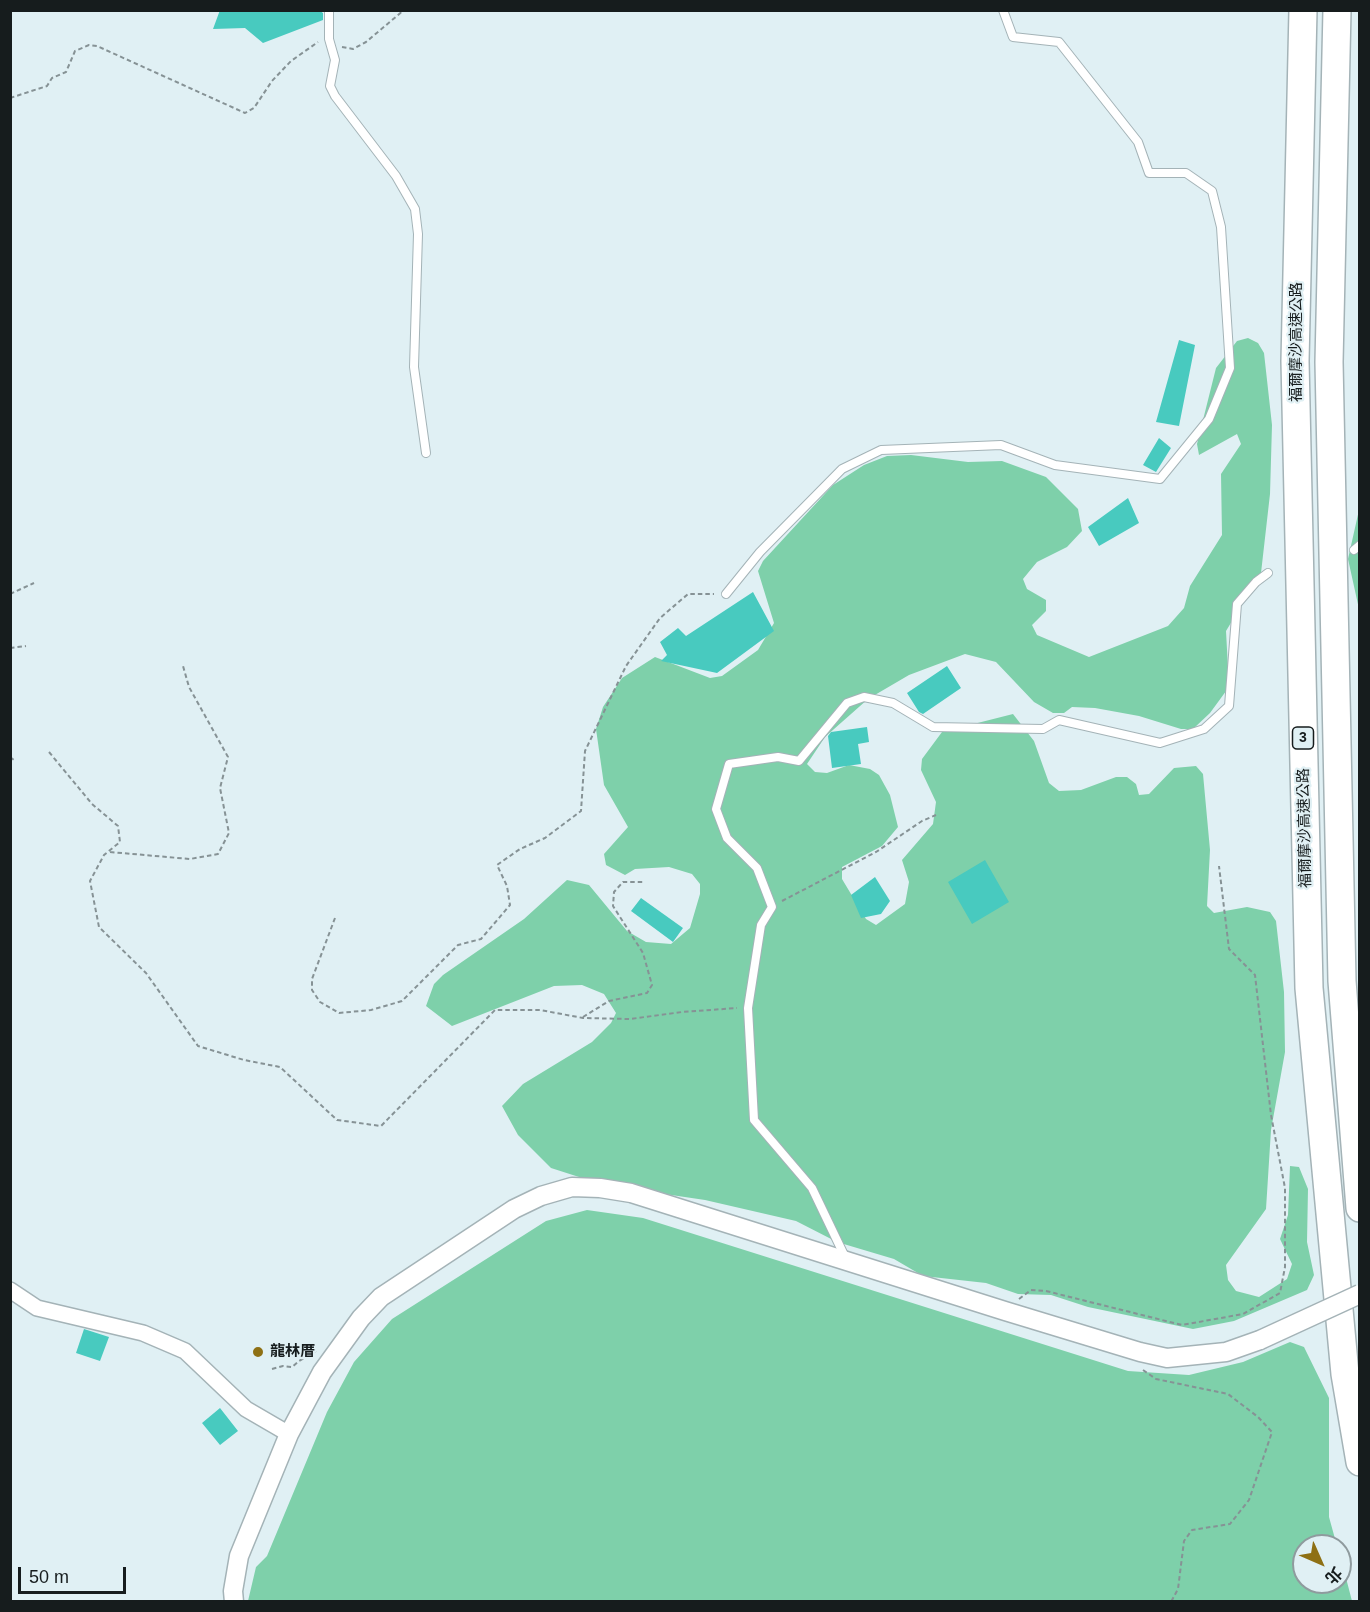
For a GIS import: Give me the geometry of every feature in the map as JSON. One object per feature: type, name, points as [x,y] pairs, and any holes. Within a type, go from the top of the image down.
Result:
[{"type":"highway","name":"福爾摩沙高速公路","points":[[1303,10],[1295,361],[1309,988],[1345,1374],[1359,1462]]},
{"type":"highway","points":[[1337,10],[1329,374],[1342,981],[1359,1208]]},
{"type":"street","points":[[234,1602],[233,1591],[239,1556],[289,1434],[322,1372],[361,1317],[381,1297],[514,1209],[541,1196],[572,1187],[600,1188],[631,1193],[1005,1311],[1167,1358],[1226,1352],[1260,1340],[1359,1294]]},
{"type":"street","points":[[10,1290],[37,1308],[143,1333],[185,1351],[246,1409],[289,1434]]},
{"type":"lane","points":[[328,10],[330,39],[335,60],[330,86],[335,96],[396,176],[415,209],[418,234],[414,367],[426,453]]},
{"type":"lane","points":[[726,594],[760,552],[842,469],[881,450],[1001,445],[1056,465],[1160,479],[1209,419],[1230,368],[1221,227],[1212,191],[1186,172],[1149,173],[1138,142],[1059,42],[1013,37],[1003,10]]},
{"type":"lane","points":[[846,1260],[812,1188],[754,1119],[748,1008],[761,925],[771,907],[757,868],[727,838],[716,809],[729,764],[778,757],[799,761],[847,703],[864,697],[893,703],[933,727],[1043,729],[1059,720],[1160,743],[1204,729],[1229,706],[1237,604],[1256,582],[1268,573]]},
{"type":"path","points":[[10,98],[47,86],[52,78],[66,72],[75,51],[89,45],[97,46],[244,113],[254,108],[272,81],[309,46],[330,39],[343,48],[353,49],[366,42],[404,10]]},
{"type":"path","points":[[10,594],[34,583]]},
{"type":"path","points":[[334,918],[312,979],[312,990],[320,1002],[339,1013],[371,1010],[402,1001],[458,945],[481,939],[510,905],[507,886],[497,866],[520,849],[545,838],[581,811],[585,751],[626,666],[660,618],[688,594],[726,594]]},
{"type":"path","points":[[10,648],[26,646]]},
{"type":"path","points":[[108,852],[190,859],[218,854],[229,833],[220,788],[228,758],[189,687],[183,666]]},
{"type":"path","points":[[48,752],[92,804],[118,826],[120,842],[104,855],[90,881],[99,927],[146,973],[198,1046],[244,1060],[280,1067],[337,1120],[381,1126],[495,1010],[540,1010],[583,1018],[630,1019],[682,1012],[748,1008]]},
{"type":"path","points":[[10,757],[14,760]]},
{"type":"path","points":[[771,907],[876,852],[922,821],[936,815]]},
{"type":"path","points":[[1005,1311],[1031,1290],[1046,1291],[1182,1325],[1243,1314],[1280,1293],[1285,1267],[1285,1188],[1271,1115],[1256,975],[1229,949],[1219,866]]},
{"type":"path","points":[[583,1018],[609,1001],[647,993],[652,985],[643,953],[613,906],[614,892],[623,882],[644,882]]},
{"type":"path","points":[[272,1369],[282,1366],[292,1367],[319,1348]]},
{"type":"path","points":[[1137,1366],[1156,1379],[1228,1394],[1258,1417],[1272,1432],[1249,1500],[1230,1524],[1192,1530],[1184,1541],[1178,1589],[1171,1602]]},
{"type":"green space","points":[[1248,338],[1258,343],[1264,353],[1272,425],[1270,494],[1261,573],[1226,631],[1229,687],[1210,713],[1193,729],[1181,729],[1139,716],[1095,708],[1072,707],[1064,713],[1053,713],[1034,702],[996,662],[965,654],[909,675],[868,699],[825,737],[807,764],[815,772],[827,773],[849,765],[870,769],[879,775],[890,795],[898,827],[882,846],[842,867],[842,879],[866,919],[876,925],[905,904],[909,882],[902,860],[933,824],[936,802],[921,770],[922,759],[942,732],[1013,714],[1034,741],[1049,783],[1059,791],[1081,790],[1116,777],[1127,777],[1136,784],[1139,795],[1149,794],[1174,768],[1196,766],[1203,774],[1210,850],[1207,906],[1214,913],[1247,907],[1270,912],[1276,921],[1284,992],[1285,1052],[1271,1130],[1266,1209],[1226,1265],[1228,1280],[1236,1291],[1259,1297],[1287,1279],[1292,1264],[1280,1239],[1288,1215],[1290,1166],[1299,1167],[1308,1189],[1307,1242],[1314,1275],[1307,1290],[1234,1321],[1193,1329],[1088,1307],[1051,1295],[1018,1294],[986,1283],[923,1276],[894,1259],[837,1242],[796,1221],[705,1200],[604,1185],[551,1168],[518,1135],[502,1106],[523,1084],[592,1042],[611,1023],[616,1013],[604,994],[582,985],[554,986],[452,1026],[426,1006],[434,984],[443,975],[524,919],[567,880],[589,885],[627,931],[646,942],[671,944],[690,928],[700,894],[700,884],[692,874],[669,867],[635,869],[625,875],[606,865],[604,854],[628,827],[604,785],[596,729],[603,707],[622,678],[655,657],[710,678],[722,676],[758,650],[774,623],[758,571],[763,561],[833,485],[864,465],[887,456],[911,455],[968,462],[1002,461],[1046,477],[1078,509],[1082,531],[1067,547],[1037,562],[1023,579],[1027,589],[1046,600],[1046,611],[1032,625],[1037,635],[1089,657],[1168,626],[1184,608],[1190,586],[1222,535],[1221,474],[1241,444],[1237,434],[1199,455],[1197,444],[1216,368],[1237,341]]},
{"type":"green space","points":[[1359,510],[1359,609],[1348,559]]},
{"type":"green space","points":[[587,1210],[643,1218],[1128,1371],[1189,1375],[1243,1362],[1290,1342],[1304,1347],[1329,1398],[1329,1517],[1334,1534],[1292,1534],[1292,1594],[1350,1594],[1352,1601],[248,1601],[256,1567],[267,1556],[327,1412],[354,1362],[392,1319],[546,1221]]},
{"type":"building","points":[[220,10],[319,10],[323,13],[323,20],[263,43],[245,28],[213,29]]},
{"type":"building","points":[[1179,340],[1195,345],[1179,426],[1156,422]]},
{"type":"building","points":[[1159,438],[1171,448],[1156,472],[1143,465]]},
{"type":"building","points":[[1128,498],[1139,523],[1099,546],[1088,527]]},
{"type":"building","points":[[753,592],[774,631],[717,673],[661,661],[667,655],[660,642],[678,628],[686,636]]},
{"type":"building","points":[[947,666],[961,688],[923,714],[919,712],[907,693]]},
{"type":"building","points":[[867,727],[869,742],[858,744],[861,764],[832,768],[828,736],[831,732]]},
{"type":"building","points":[[985,860],[1009,902],[972,924],[948,882]]},
{"type":"building","points":[[875,877],[890,901],[881,914],[861,918],[851,895]]},
{"type":"building","points":[[641,898],[683,928],[673,942],[631,911]]},
{"type":"building","points":[[84,1329],[109,1337],[100,1361],[76,1353]]},
{"type":"building","points":[[220,1408],[238,1431],[220,1445],[202,1423]]},
{"type":"place","name":"龍林厝","points":[[258,1352]]}]
